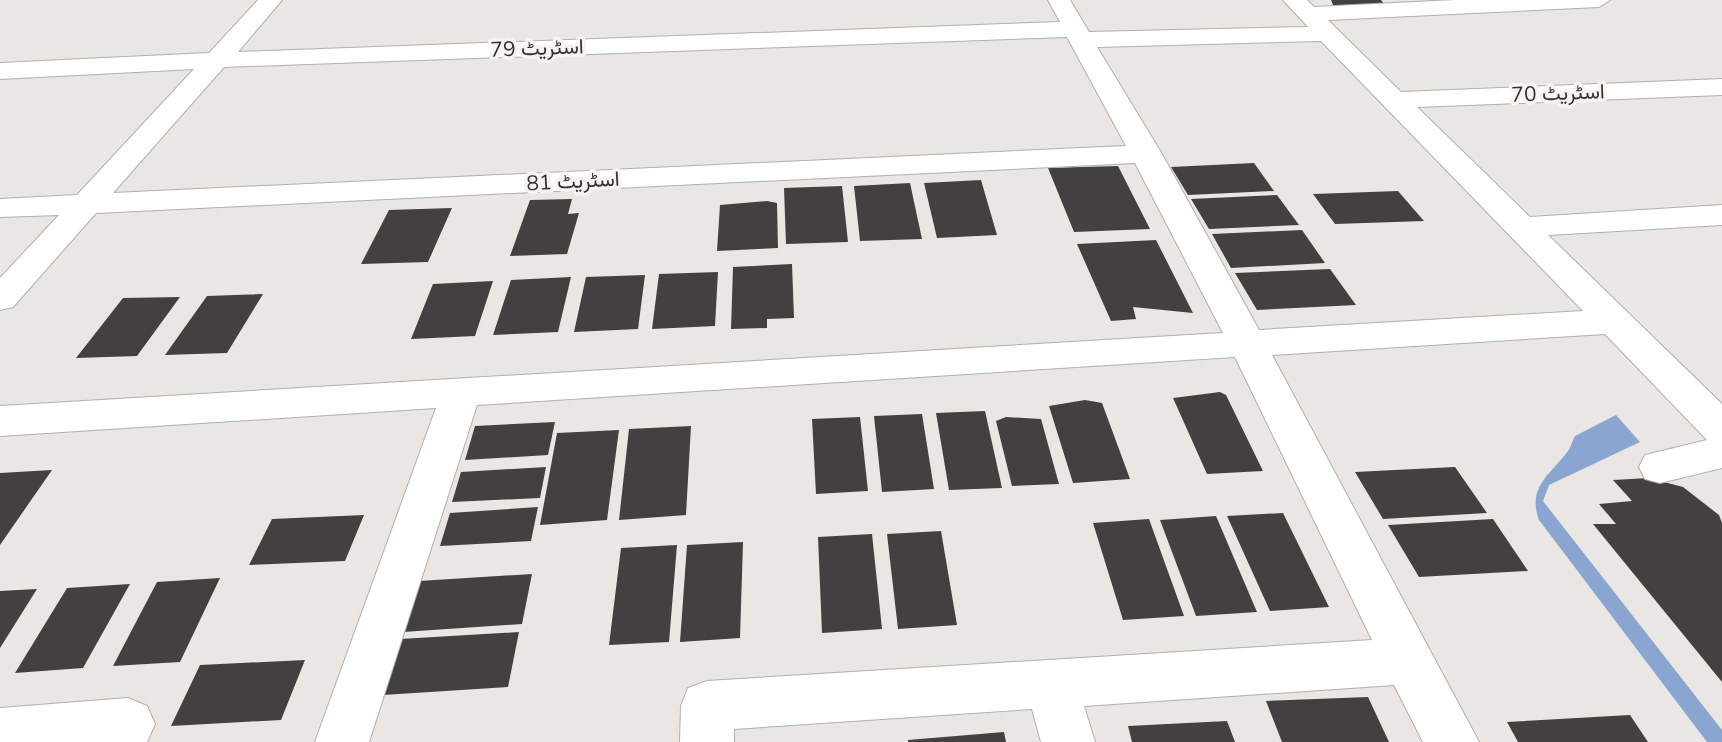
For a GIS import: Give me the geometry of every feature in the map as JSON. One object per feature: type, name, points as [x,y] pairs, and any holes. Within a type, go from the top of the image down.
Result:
[{"type":"street","points":[[0,299],[271,0]]},
{"type":"street","points":[[1059,0],[1147,154],[1247,342],[1407,661],[1452,742]]},
{"type":"street","name":"اسٹریٹ 79","points":[[0,71],[217,60],[1078,35],[1310,16],[1599,0]]},
{"type":"street","points":[[1310,16],[1614,321],[1705,395],[1722,429]]},
{"type":"street","name":"اسٹریٹ 70","points":[[1394,100],[1722,87]]},
{"type":"street","name":"اسٹریٹ 81","points":[[0,208],[1147,154]]},
{"type":"street","points":[[1520,227],[1722,215]]},
{"type":"street","points":[[0,421],[1614,321]]},
{"type":"street","points":[[342,742],[462,391]]},
{"type":"street","points":[[707,742],[708,706],[1407,661]]},
{"type":"street","points":[[1051,684],[1069,742]]},
{"type":"street","points":[[0,734],[128,724]]},
{"type":"water","points":[[1616,415],[1640,442],[1549,485],[1543,501],[1722,730],[1722,742],[1707,742],[1539,520],[1536,509],[1538,490],[1568,451],[1575,436]]},
{"type":"building","points":[[1331,0],[1381,0],[1389,10],[1335,10]]},
{"type":"building","points":[[1254,163],[1274,191],[1188,195],[1171,167]]},
{"type":"building","points":[[1118,166],[1150,229],[1074,232],[1048,168]]},
{"type":"building","points":[[981,180],[997,235],[937,238],[924,183]]},
{"type":"building","points":[[910,183],[922,239],[860,241],[854,186]]},
{"type":"building","points":[[842,186],[848,242],[786,244],[784,188]]},
{"type":"building","points":[[1398,191],[1424,221],[1335,224],[1313,194]]},
{"type":"building","points":[[1277,195],[1299,225],[1209,229],[1191,199]]},
{"type":"building","points":[[572,199],[568,214],[579,213],[567,254],[510,256],[530,200]]},
{"type":"building","points":[[767,201],[777,203],[778,248],[717,251],[720,205]]},
{"type":"building","points":[[452,208],[428,262],[361,264],[389,210]]},
{"type":"building","points":[[1302,230],[1325,263],[1231,268],[1212,234]]},
{"type":"building","points":[[1156,240],[1193,313],[1133,307],[1136,319],[1111,321],[1077,244]]},
{"type":"building","points":[[792,264],[794,318],[767,319],[767,328],[731,329],[733,267]]},
{"type":"building","points":[[1330,269],[1356,305],[1257,310],[1235,273]]},
{"type":"building","points":[[718,272],[715,326],[652,329],[659,274]]},
{"type":"building","points":[[645,275],[638,329],[574,332],[586,277]]},
{"type":"building","points":[[571,277],[558,332],[493,335],[511,280]]},
{"type":"building","points":[[493,281],[475,336],[411,339],[433,284]]},
{"type":"building","points":[[263,294],[227,353],[165,355],[207,296]]},
{"type":"building","points":[[180,297],[137,356],[76,358],[123,298]]},
{"type":"building","points":[[1220,392],[1226,395],[1263,471],[1207,474],[1173,398]]},
{"type":"building","points":[[1085,400],[1102,403],[1130,479],[1073,483],[1049,406]]},
{"type":"building","points":[[985,411],[1002,488],[949,490],[936,413]]},
{"type":"building","points":[[922,414],[934,489],[882,492],[874,416]]},
{"type":"building","points":[[860,417],[868,491],[816,494],[812,419]]},
{"type":"building","points":[[1006,417],[1041,419],[1059,484],[1012,486],[996,421]]},
{"type":"building","points":[[555,422],[548,455],[465,460],[475,426]]},
{"type":"building","points":[[691,426],[686,515],[619,520],[629,429]]},
{"type":"building","points":[[619,430],[607,520],[540,525],[557,433]]},
{"type":"building","points":[[546,467],[540,498],[452,502],[461,472]]},
{"type":"building","points":[[1455,467],[1487,513],[1383,519],[1355,472]]},
{"type":"building","points":[[52,470],[0,545],[0,473]]},
{"type":"building","points":[[1649,478],[1683,487],[1719,515],[1722,523],[1722,682],[1593,524],[1616,524],[1599,504],[1632,501],[1613,480]]},
{"type":"building","points":[[538,507],[531,541],[440,546],[450,513]]},
{"type":"building","points":[[1283,513],[1329,607],[1270,611],[1227,516]]},
{"type":"building","points":[[364,515],[345,561],[249,565],[272,519]]},
{"type":"building","points":[[1216,516],[1257,612],[1196,616],[1160,520]]},
{"type":"building","points":[[1149,519],[1184,616],[1123,620],[1093,523]]},
{"type":"building","points":[[1493,519],[1528,571],[1419,577],[1388,525]]},
{"type":"building","points":[[941,531],[957,625],[898,629],[887,534]]},
{"type":"building","points":[[872,534],[882,629],[822,633],[818,537]]},
{"type":"building","points":[[743,542],[740,638],[680,642],[687,545]]},
{"type":"building","points":[[677,545],[669,642],[609,645],[621,548]]},
{"type":"building","points":[[532,574],[522,624],[403,632],[419,581]]},
{"type":"building","points":[[220,578],[180,662],[113,666],[157,582]]},
{"type":"building","points":[[130,584],[83,668],[15,673],[67,588]]},
{"type":"building","points":[[37,589],[0,648],[0,591]]},
{"type":"building","points":[[519,632],[508,687],[383,695],[400,639]]},
{"type":"building","points":[[305,660],[281,720],[171,726],[200,665]]},
{"type":"building","points":[[1368,697],[1389,742],[1282,742],[1266,701]]},
{"type":"building","points":[[1630,715],[1648,742],[1518,742],[1507,722]]},
{"type":"building","points":[[1227,721],[1235,742],[1132,742],[1128,726]]},
{"type":"building","points":[[1004,732],[1006,742],[908,742],[908,740]]}]
